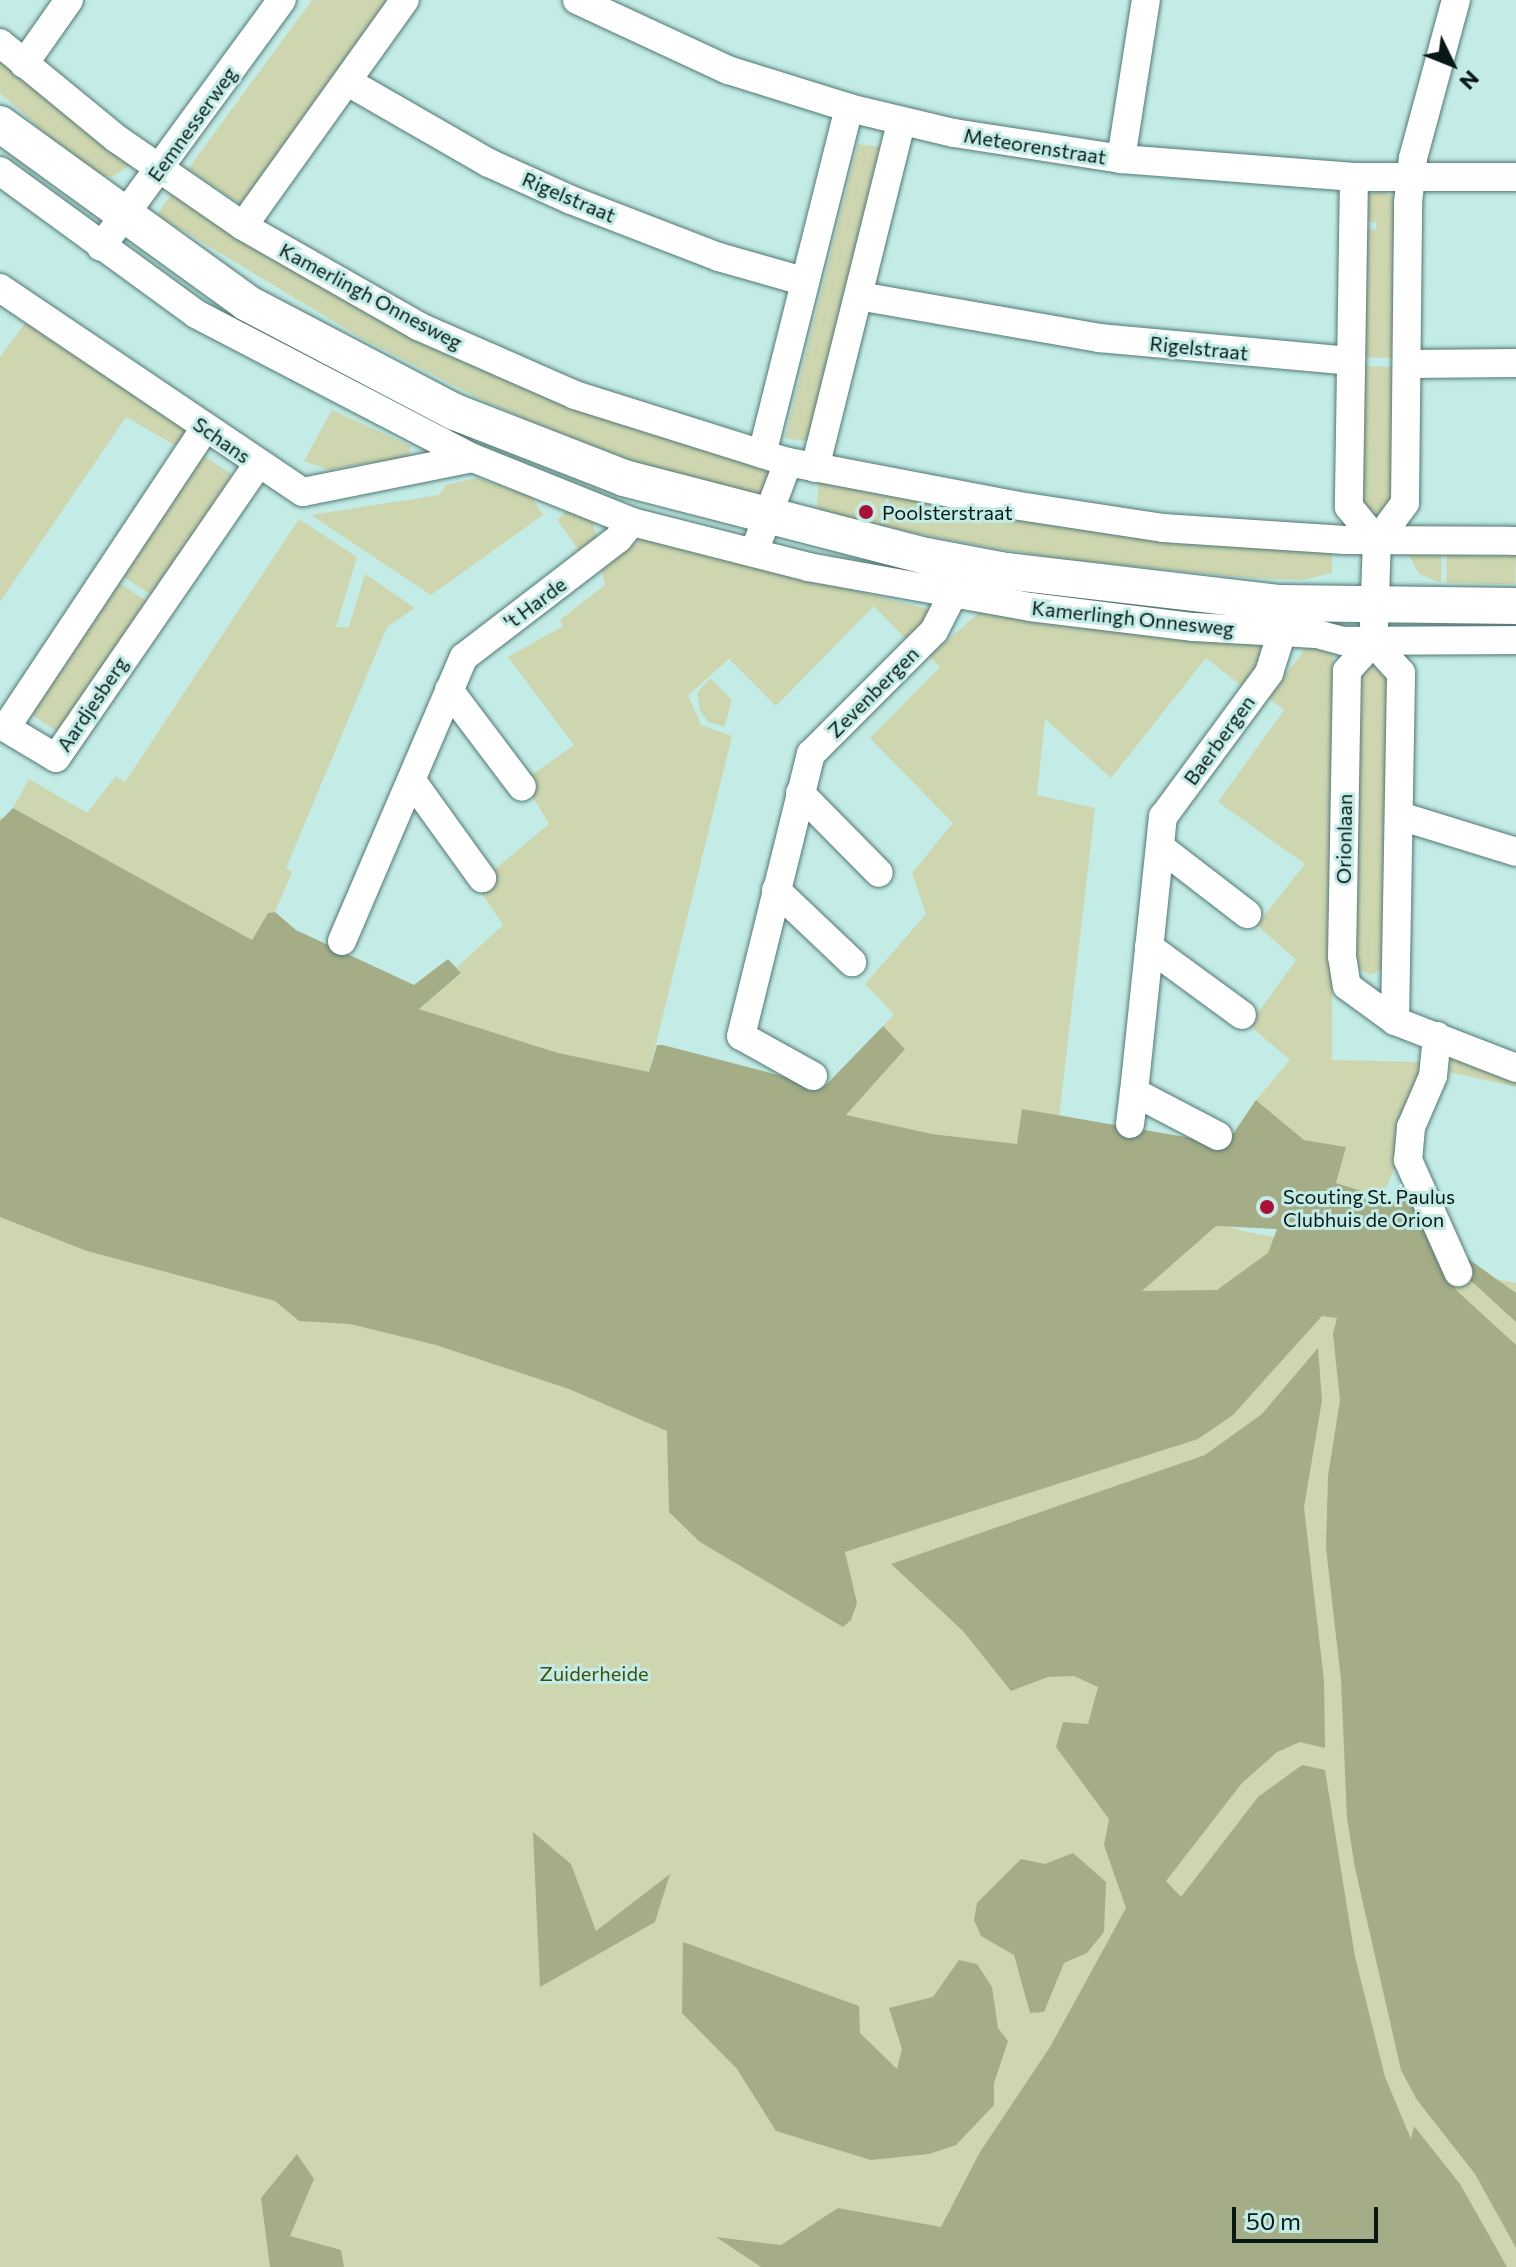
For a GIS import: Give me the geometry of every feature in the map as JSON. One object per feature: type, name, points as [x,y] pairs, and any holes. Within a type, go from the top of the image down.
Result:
[{"type":"main road","name":"Kamerlingh Onnesweg","points":[[0,124],[112,231]]},
{"type":"main road","name":"Kamerlingh Onnesweg","points":[[0,133],[112,231],[247,303],[455,412],[624,478],[660,499],[760,534],[837,550],[926,556],[1120,587],[1375,606],[1516,606]]},
{"type":"street","points":[[24,64],[69,0]]},
{"type":"street","name":"Eemnesserweg","points":[[112,231],[282,0]]},
{"type":"street","points":[[243,226],[405,0]]},
{"type":"street","name":"Meteorenstraat","points":[[577,0],[728,70],[901,122],[1121,159],[1354,177],[1516,177]]},
{"type":"street","points":[[1121,159],[1146,0]]},
{"type":"street","points":[[1395,1021],[1401,673],[1373,642],[1377,541],[1405,503],[1410,364],[1411,177],[1456,0]]},
{"type":"street","name":"Kamerlingh Onnesweg","points":[[0,43],[160,169],[243,226],[418,326],[546,383],[788,461],[1163,528],[1377,541],[1516,541]]},
{"type":"street","name":"Rigelstraat","points":[[348,82],[489,163],[571,200],[719,257],[803,281]]},
{"type":"street","points":[[788,461],[803,281],[849,108]]},
{"type":"street","points":[[760,534],[859,296],[901,122]]},
{"type":"street","name":"Kamerlingh Onnesweg","points":[[0,171],[112,231],[196,314],[473,458],[632,522],[760,534],[953,594],[1105,617],[1373,642],[1516,640]]},
{"type":"street","points":[[1354,177],[1349,507],[1377,541]]},
{"type":"street","name":"Schans","points":[[0,288],[303,492],[473,458]]},
{"type":"street","name":"Rigelstraat","points":[[859,296],[1099,338],[1350,361]]},
{"type":"street","points":[[1410,364],[1516,363]]},
{"type":"street","name":"Aardjesberg","points":[[205,428],[6,728],[56,758],[258,464]]},
{"type":"street","name":"'t Harde","points":[[342,941],[464,657],[585,565],[632,522]]},
{"type":"street","name":"Zevenbergen","points":[[813,1076],[741,1036],[811,754],[934,631],[953,594]]},
{"type":"street","name":"Baerbergen","points":[[1130,1124],[1163,817],[1269,673],[1282,632]]},
{"type":"street","name":"Orionlaan","points":[[1373,642],[1347,671],[1342,956],[1347,986],[1395,1021],[1516,1068]]},
{"type":"street","points":[[449,690],[522,787]]},
{"type":"street","points":[[412,781],[482,878]]},
{"type":"street","points":[[800,793],[879,873]]},
{"type":"street","points":[[1400,816],[1516,852]]},
{"type":"street","points":[[1160,847],[1247,914]]},
{"type":"street","points":[[776,890],[852,962]]},
{"type":"street","points":[[1149,947],[1242,1015]]},
{"type":"street","points":[[1437,1036],[1433,1076],[1411,1127],[1408,1160],[1458,1272]]},
{"type":"street","points":[[1134,1092],[1218,1136]]},
{"type":"green space","points":[[312,0],[399,0],[245,207],[188,169]]},
{"type":"green space","points":[[0,53],[135,162],[112,177],[89,172],[0,93]]},
{"type":"green space","points":[[858,144],[880,147],[809,436],[806,441],[785,438]]},
{"type":"green space","points":[[174,190],[256,244],[774,467],[765,498],[640,464],[570,437],[488,403],[363,339],[157,215]]},
{"type":"green space","points":[[1380,190],[1398,199],[1399,358],[1358,357],[1360,227],[1376,230],[1377,222],[1360,224],[1367,195]]},
{"type":"green space","points":[[29,318],[194,430],[183,450],[126,417],[0,602],[0,357]]},
{"type":"green space","points":[[1358,366],[1399,367],[1397,502],[1379,520],[1361,514]]},
{"type":"green space","points":[[332,410],[411,446],[409,456],[328,470],[304,461]]},
{"type":"green space","points":[[196,451],[232,474],[153,596],[117,573]]},
{"type":"green space","points":[[819,476],[1332,546],[1332,573],[1302,580],[1251,578],[1061,559],[943,539],[823,513],[817,505]]},
{"type":"green space","points":[[477,478],[531,496],[543,515],[431,595],[311,515],[439,495],[446,485]]},
{"type":"green space","points":[[568,510],[592,519],[597,539],[580,552],[557,520]]},
{"type":"green space","points":[[299,519],[357,557],[336,627],[349,627],[365,574],[415,608],[387,627],[286,868],[292,872],[275,912],[268,913],[252,940],[13,808],[29,779],[87,813],[116,776],[125,782]]},
{"type":"green space","name":"Zuiderheide","points":[[644,537],[932,610],[909,642],[874,606],[776,706],[729,659],[688,695],[701,725],[732,736],[649,1072],[610,1065],[1248,1232],[1516,1283],[1516,2267],[0,2267],[0,817],[92,879],[432,1021],[463,1024],[419,1009],[461,974],[457,967],[503,925],[476,885],[549,824],[523,781],[574,745],[508,657],[563,626],[560,620],[605,585],[601,569]]},
{"type":"green space","points":[[1447,548],[1516,549],[1515,584],[1446,583]]},
{"type":"green space","points":[[1442,549],[1441,583],[1419,574],[1407,552]]},
{"type":"green space","points":[[112,578],[148,602],[59,733],[24,709]]},
{"type":"green space","points":[[980,612],[1260,645],[1263,654],[1243,687],[1206,658],[1111,778],[1045,719],[1037,795],[1095,808],[1059,1117],[1023,1109],[1018,1144],[932,1134],[845,1115],[905,1049],[883,1026],[894,1014],[865,984],[926,914],[912,873],[953,823],[870,738],[940,667],[929,656]]},
{"type":"green space","points":[[1306,648],[1333,648],[1332,1060],[1422,1062],[1396,1165],[1381,1200],[1336,1183],[1346,1147],[1304,1140],[1256,1100],[1290,1060],[1249,1025],[1296,960],[1257,925],[1305,864],[1218,802],[1284,710],[1268,697]]},
{"type":"green space","points":[[1369,656],[1394,675],[1385,967],[1371,975],[1353,966],[1353,673]]},
{"type":"green space","points":[[710,678],[732,700],[724,727],[709,722],[700,711],[697,693]]},
{"type":"green space","points":[[13,808],[252,940],[268,913],[275,912],[296,930],[414,985],[448,959],[461,973],[419,1009],[558,1053],[649,1072],[657,1045],[663,1045],[824,1087],[883,1026],[905,1049],[846,1115],[932,1134],[1017,1144],[1022,1109],[1226,1144],[1256,1100],[1304,1140],[1346,1147],[1336,1183],[1399,1203],[1406,1187],[1456,1290],[1516,1345],[1516,2248],[1475,2174],[1417,2100],[1401,2070],[1355,1868],[1347,1818],[1341,1680],[1326,1548],[1328,1476],[1340,1400],[1333,1334],[1337,1318],[1322,1316],[1233,1415],[1198,1439],[845,1552],[857,1603],[851,1620],[843,1627],[700,1542],[669,1512],[667,1431],[569,1389],[436,1345],[350,1324],[299,1321],[275,1301],[87,1251],[0,1217],[0,821]],"holes":[[[1216,1226],[1277,1229],[1268,1253],[1217,1290],[1142,1291]]]},
{"type":"green space","points":[[1452,1055],[1516,1077],[1516,1087],[1449,1072]]},
{"type":"green space","points":[[1460,1253],[1516,1293],[1516,1322],[1468,1278]]},
{"type":"green space","points":[[1318,1348],[1322,1400],[1304,1507],[1324,1681],[1325,1748],[1300,1742],[1277,1752],[1242,1783],[1166,1881],[1181,1897],[1258,1797],[1302,1765],[1325,1770],[1355,1957],[1385,2077],[1411,2139],[1414,2126],[1460,2184],[1507,2267],[761,2267],[716,2237],[781,2245],[838,2208],[941,2227],[980,2152],[1050,2047],[1126,1908],[1104,1845],[1109,1819],[1056,1747],[1063,1722],[1088,1724],[1098,1687],[1074,1676],[1048,1677],[1011,1691],[963,1631],[891,1564],[1205,1455],[1262,1414]]},
{"type":"green space","points":[[533,1832],[571,1864],[596,1931],[670,1874],[655,1922],[540,1987]]},
{"type":"green space","points":[[1073,1853],[1106,1882],[1104,1932],[1087,1953],[1064,1963],[1044,2012],[1030,2013],[1014,1955],[981,1936],[974,1920],[977,1903],[1021,1859],[1045,1864]]},
{"type":"green space","points":[[683,1942],[859,2006],[860,2033],[897,2069],[902,2049],[889,2008],[933,1997],[959,1960],[977,1964],[992,1987],[998,2028],[1008,2041],[994,2083],[994,2105],[956,2145],[929,2154],[871,2160],[776,2131],[737,2069],[682,2013]]},
{"type":"green space","points":[[297,2154],[314,2179],[290,2236],[341,2250],[344,2267],[270,2267],[261,2198]]},
{"type":"place","name":"Poolsterstraat","points":[[866,512]]},
{"type":"place","name":"Scouting St. Paulus Clubhuis de Orion","points":[[1267,1207]]}]
